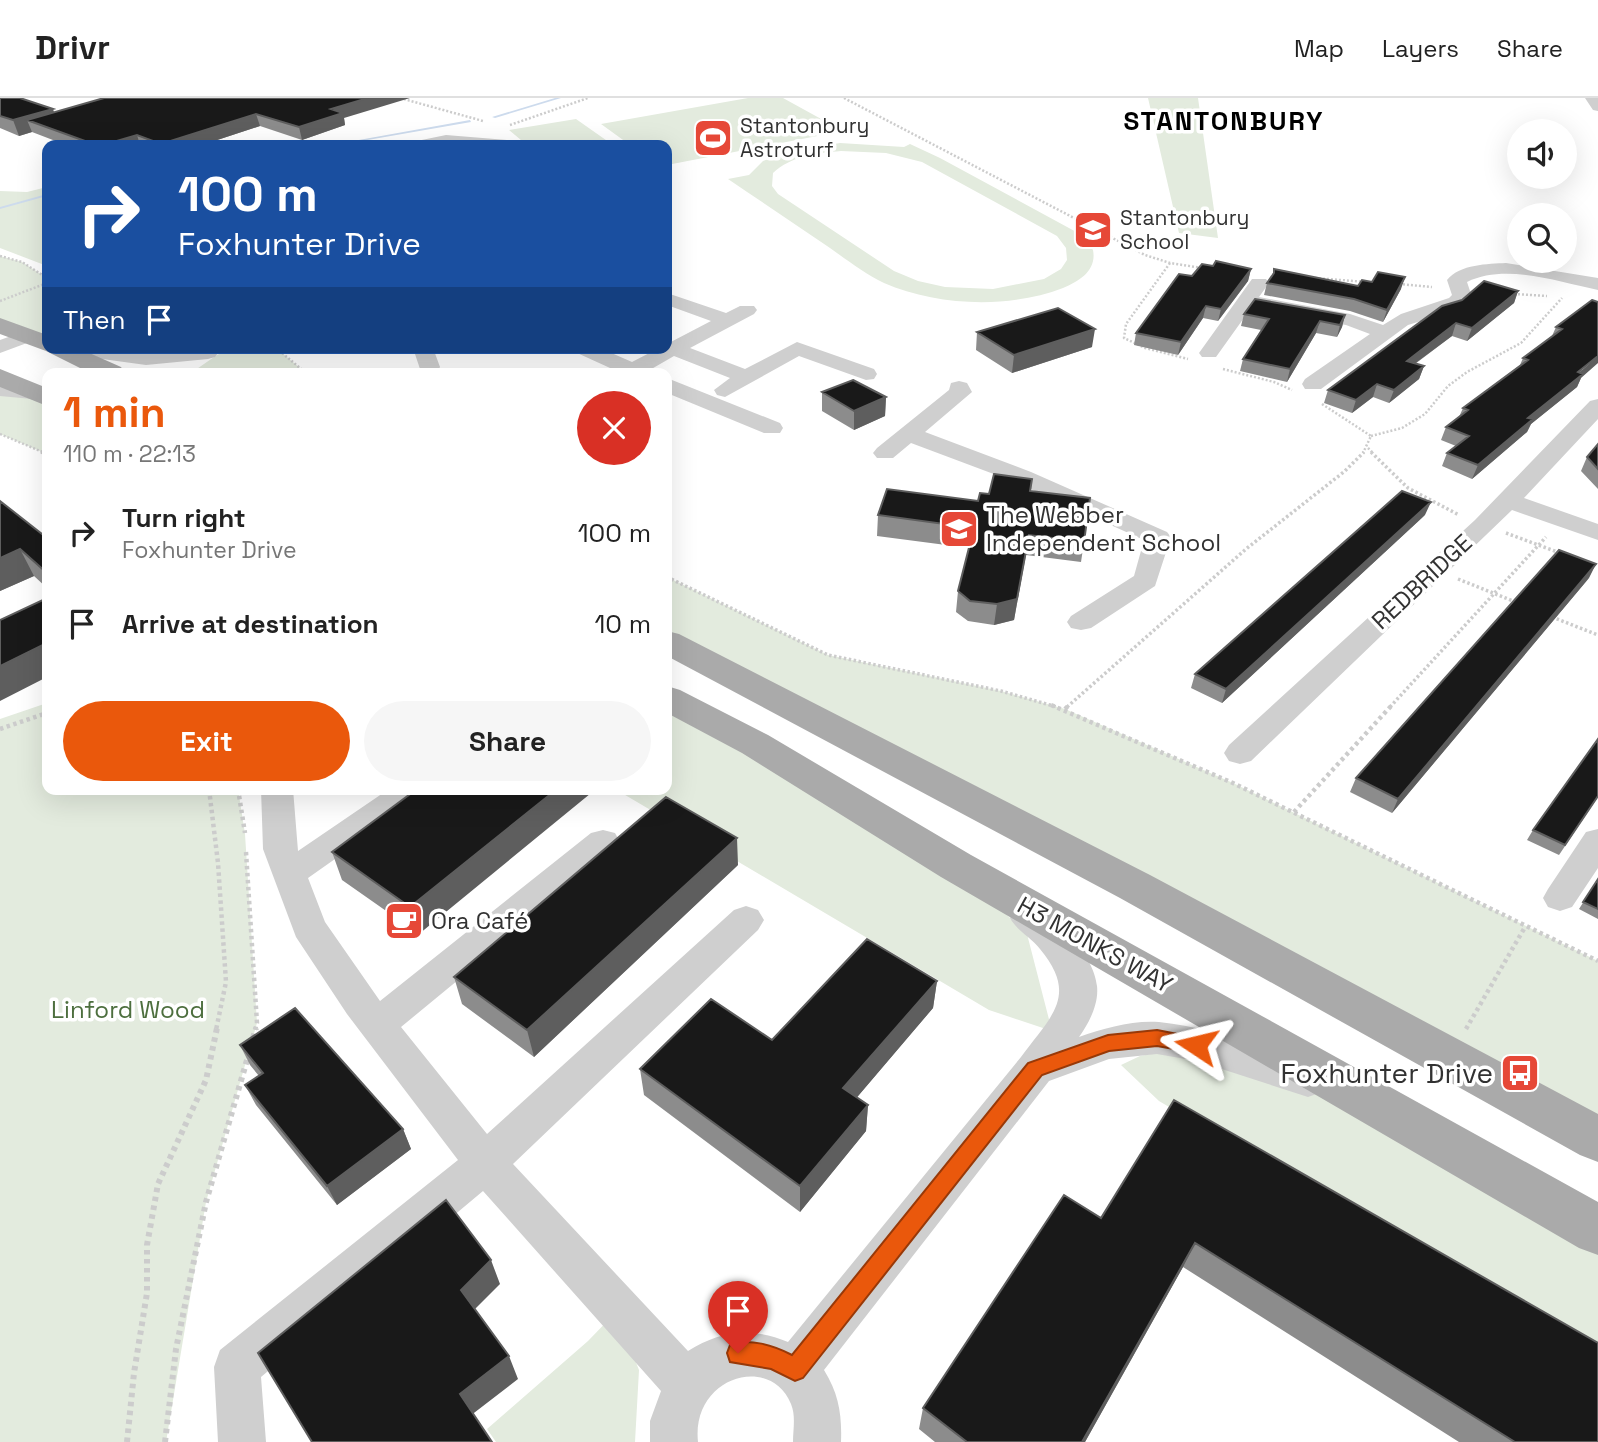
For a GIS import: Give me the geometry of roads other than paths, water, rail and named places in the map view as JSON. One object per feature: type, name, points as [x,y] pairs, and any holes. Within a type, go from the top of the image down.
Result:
[{"type":"main road","points":[[0,307],[38,340]]},
{"type":"main road","points":[[69,354],[101,368]]},
{"type":"main road","points":[[0,377],[40,395]]},
{"type":"main road","points":[[672,645],[838,729],[1248,947],[1598,1139]]},
{"type":"main road","name":"H3 MONKS WAY","points":[[672,701],[755,744],[956,866],[1598,1230]]},
{"type":"street","points":[[1592,98],[1598,107]]},
{"type":"street","points":[[446,140],[467,140]]},
{"type":"street","points":[[1308,392],[1384,332],[1415,314],[1455,303],[1462,297],[1457,280],[1469,272],[1517,270],[1598,284]]},
{"type":"street","points":[[1209,361],[1230,338],[1247,301],[1260,282]]},
{"type":"street","points":[[672,301],[727,320]]},
{"type":"street","points":[[1247,301],[1350,320],[1384,332]]},
{"type":"street","points":[[674,349],[747,310]]},
{"type":"street","points":[[0,347],[38,340]]},
{"type":"street","points":[[725,390],[797,348],[866,374]]},
{"type":"street","points":[[674,349],[746,377]]},
{"type":"street","points":[[110,354],[146,359],[188,354]]},
{"type":"street","points":[[175,368],[207,354]]},
{"type":"street","points":[[596,354],[629,368]]},
{"type":"street","points":[[641,368],[665,354]]},
{"type":"street","points":[[1336,368],[1361,377]]},
{"type":"street","points":[[672,387],[772,428]]},
{"type":"street","points":[[885,453],[961,392],[959,388]]},
{"type":"street","points":[[0,389],[40,395]]},
{"type":"street","points":[[672,404],[689,394]]},
{"type":"street","name":"REDBRIDGE","points":[[1240,753],[1484,525],[1598,406]]},
{"type":"street","points":[[908,433],[1023,477],[1158,537],[1146,580],[1081,622]]},
{"type":"street","points":[[1506,500],[1598,533]]},
{"type":"street","points":[[277,795],[280,849],[309,927],[377,1025],[485,1163],[688,1386]]},
{"type":"street","points":[[289,874],[403,795]]},
{"type":"street","points":[[1560,898],[1598,841]]},
{"type":"street","points":[[377,1025],[603,842]]},
{"type":"street","points":[[795,1370],[1035,1069],[1074,1014],[1079,987],[1072,964],[1051,936],[956,866]]},
{"type":"street","points":[[242,1442],[237,1367],[485,1163],[746,920]]},
{"type":"street","points":[[1035,1069],[1108,1043],[1157,1038],[1196,1045],[1302,1078],[1450,1144]]},
{"type":"street","points":[[674,1442],[671,1422],[688,1386],[706,1366],[738,1353],[774,1358],[795,1370],[809,1389],[818,1413],[817,1442]]},
{"type":"waterway","points":[[494,117],[559,98]]},
{"type":"waterway","points":[[362,140],[470,121]]},
{"type":"waterway","points":[[0,208],[42,196]]},
{"type":"place","name":"Stantonbury Astroturf","points":[[713,138]]},
{"type":"place","name":"Stantonbury School","points":[[1093,230]]},
{"type":"place","name":"The Webber Independent School","points":[[959,529]]},
{"type":"place","name":"Ora Café","points":[[404,921]]},
{"type":"place","name":"Foxhunter Drive","points":[[1520,1073]]},
{"type":"district","name":"STANTONBURY","points":[[1224,121]]},
{"type":"park label","name":"Linford Wood","points":[[128,1010]]}]
